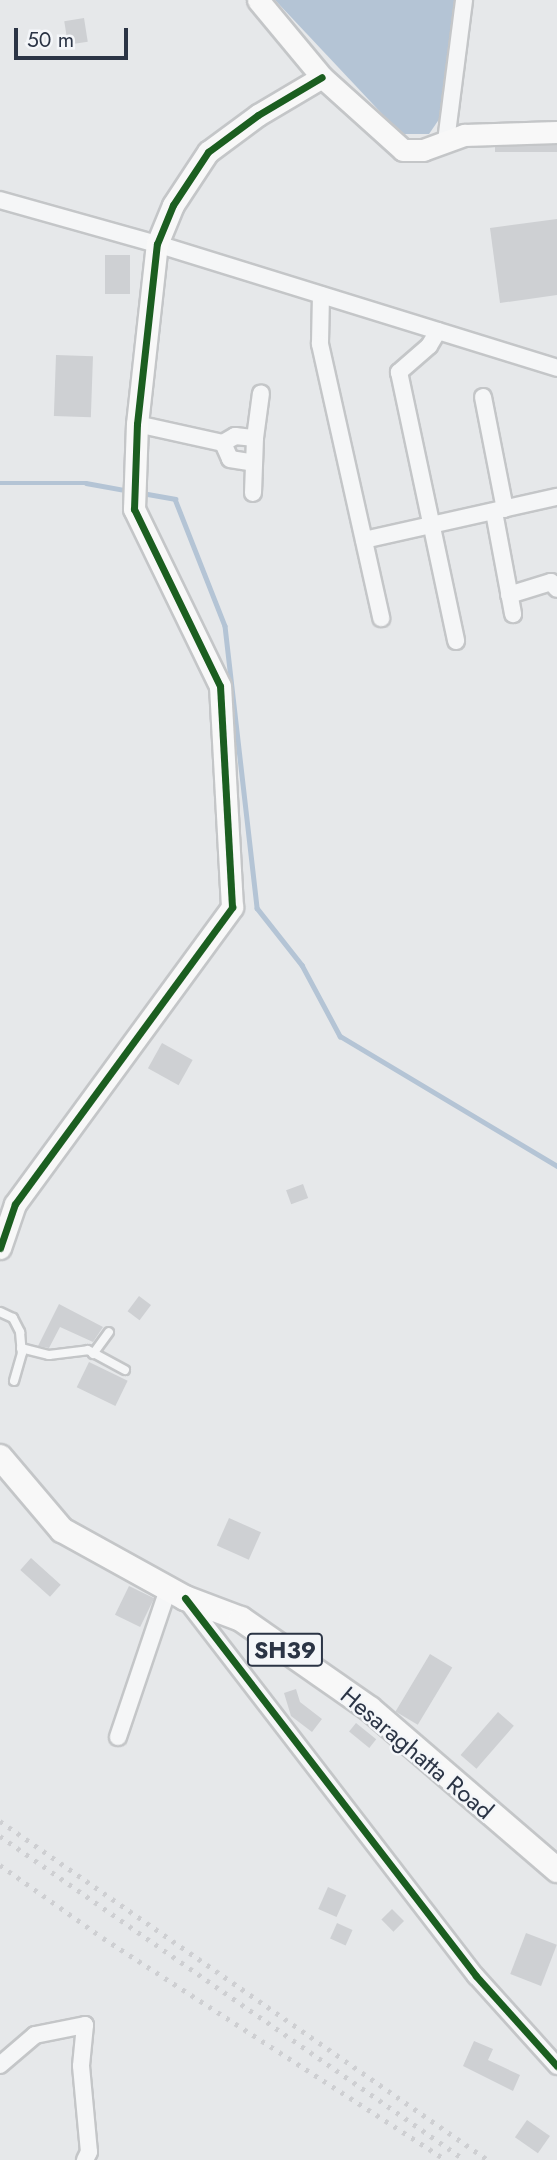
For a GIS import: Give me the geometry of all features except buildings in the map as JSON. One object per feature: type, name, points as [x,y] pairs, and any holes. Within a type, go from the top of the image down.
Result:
[{"type":"main road","name":"Hesaraghatta Road","points":[[0,1457],[62,1530],[177,1592],[242,1619],[370,1709],[557,1870]]},
{"type":"street","points":[[258,0],[322,77],[403,150],[423,150],[464,135],[557,132]]},
{"type":"street","points":[[446,141],[464,0]]},
{"type":"street","points":[[0,1248],[15,1204],[232,907],[220,686],[133,492],[137,424],[157,244],[173,205],[208,152],[258,115],[322,77]]},
{"type":"street","points":[[0,200],[157,244],[557,368]]},
{"type":"street","points":[[321,295],[320,344],[381,618]]},
{"type":"street","points":[[438,331],[429,346],[399,372],[456,641]]},
{"type":"street","points":[[253,493],[255,438],[261,393]]},
{"type":"street","points":[[483,397],[513,614]]},
{"type":"street","points":[[137,424],[223,443],[235,436],[255,438]]},
{"type":"street","points":[[223,443],[230,459],[254,463]]},
{"type":"street","points":[[364,540],[557,497]]},
{"type":"street","points":[[509,595],[551,582],[557,589]]},
{"type":"street","points":[[118,1737],[177,1592],[477,1976],[557,2066]]},
{"type":"street","points":[[0,2066],[35,2035],[85,2025],[82,2066],[89,2152],[85,2160]]},
{"type":"lane","points":[[0,1312],[13,1318],[22,1348],[14,1381]]},
{"type":"lane","points":[[93,1353],[108,1332]]},
{"type":"lane","points":[[22,1348],[49,1355],[88,1350],[125,1370]]},
{"type":"water","points":[[275,0],[457,0],[442,115],[429,134],[401,134]]},
{"type":"waterway","points":[[0,483],[86,483],[130,491]]},
{"type":"waterway","points":[[142,493],[175,499],[225,626],[257,908],[302,965],[340,1036],[557,1166]]},
{"type":"railway","points":[[0,1821],[488,2160]]},
{"type":"railway","points":[[0,1836],[465,2160]]},
{"type":"railway","points":[[0,1865],[103,1938],[446,2160]]},
{"type":"cycle path","points":[[0,1248],[15,1204],[232,907],[220,686],[134,509],[137,424],[157,244],[173,205],[208,152],[258,115],[322,77]]},
{"type":"cycle path","points":[[185,1598],[476,1976],[557,2066]]}]
